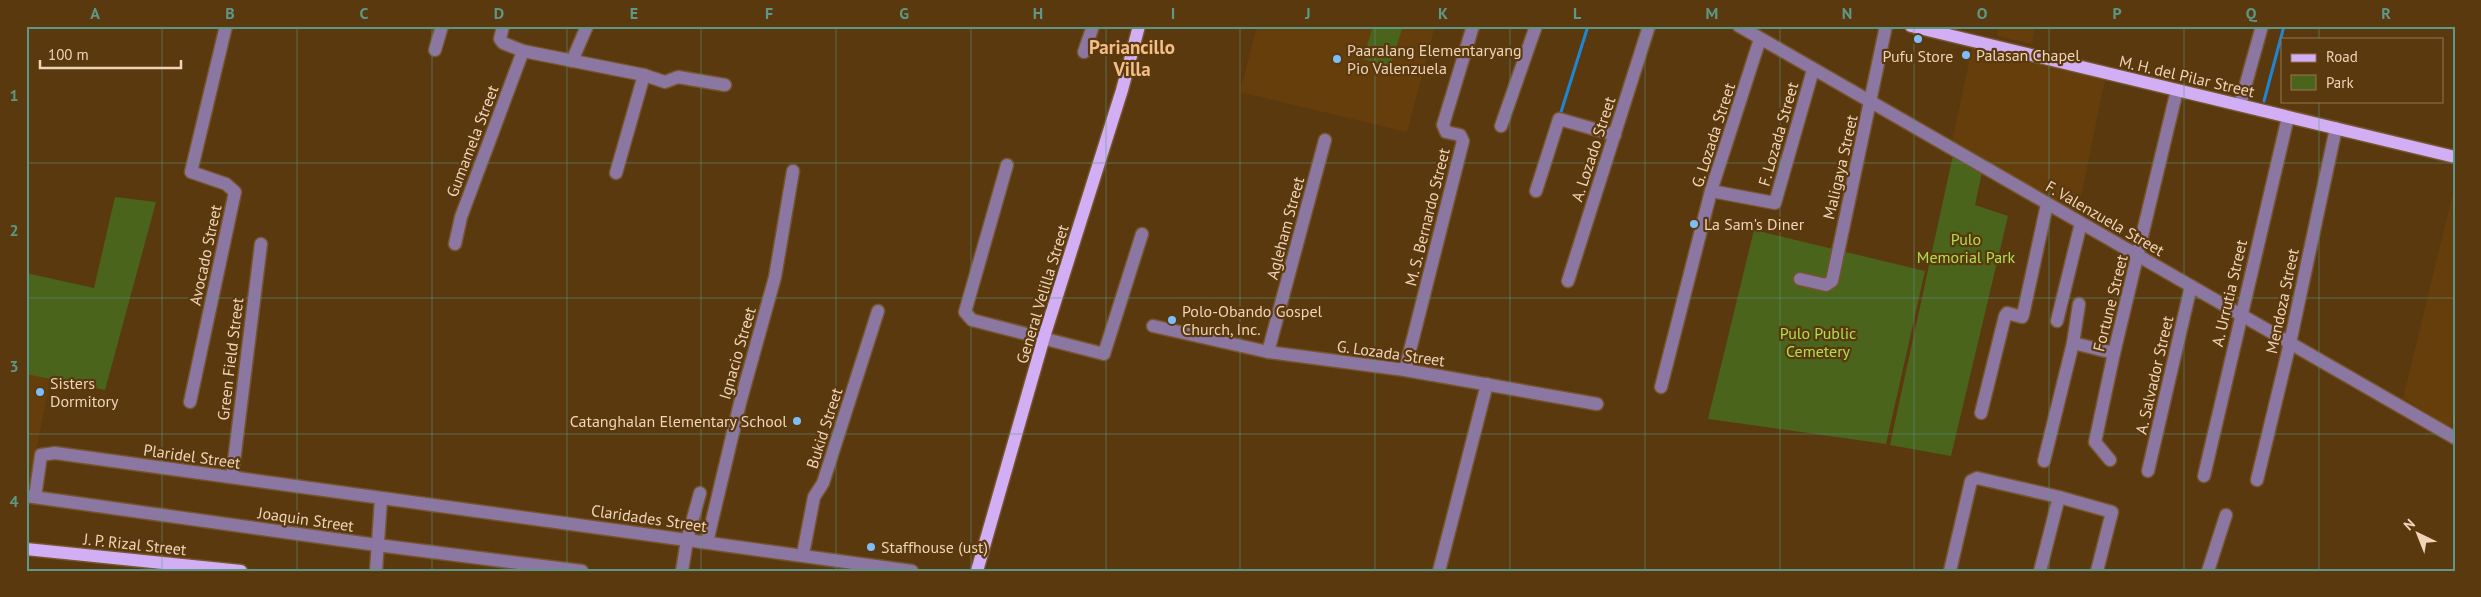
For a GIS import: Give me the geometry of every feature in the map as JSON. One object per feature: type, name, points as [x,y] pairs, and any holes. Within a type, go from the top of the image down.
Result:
[{"type":"main road","name":"General Velilla Street","points":[[977,571],[1044,338],[1122,90],[1139,26]]},
{"type":"main road","name":"M. H. del Pilar Street","points":[[1911,26],[2455,157]]},
{"type":"main road","name":"J. P. Rizal Street","points":[[26,549],[242,571]]},
{"type":"street","name":"Avocado Street","points":[[190,402],[235,192],[226,184],[191,172],[226,26]]},
{"type":"street","points":[[435,50],[442,26]]},
{"type":"street","points":[[503,26],[500,41],[523,51],[644,75],[665,82],[678,76],[724,85]]},
{"type":"street","points":[[572,61],[587,26]]},
{"type":"street","points":[[1084,52],[1093,26]]},
{"type":"street","name":"M. S. Bernardo Street","points":[[1405,370],[1463,141],[1460,136],[1446,132],[1443,125],[1473,26]]},
{"type":"street","points":[[1501,126],[1536,26]]},
{"type":"street","name":"A. Lozado Street","points":[[1568,281],[1649,26]]},
{"type":"street","name":"F. Valenzuela Street","points":[[1739,26],[2455,438]]},
{"type":"street","name":"Maligaya Street","points":[[1800,279],[1826,285],[1832,281],[1886,26]]},
{"type":"street","points":[[2240,105],[2262,26]]},
{"type":"street","name":"G. Lozada Street","points":[[1661,387],[1711,191],[1760,39]]},
{"type":"street","name":"Gumamela Street","points":[[455,244],[461,217],[523,51]]},
{"type":"street","name":"F. Lozada Street","points":[[1711,191],[1775,203],[1813,70]]},
{"type":"street","points":[[616,173],[644,75]]},
{"type":"street","name":"Fortune Street","points":[[2110,460],[2095,442],[2114,352],[2177,90]]},
{"type":"street","name":"A. Urrutia Street","points":[[2204,476],[2240,315],[2288,117]]},
{"type":"street","points":[[1536,191],[1558,120],[1615,135]]},
{"type":"street","name":"Mendoza Street","points":[[2256,480],[2290,343],[2336,128]]},
{"type":"street","name":"Agleham Street","points":[[1268,352],[1325,140]]},
{"type":"street","points":[[1007,165],[966,312],[972,320],[1104,354],[1142,234]]},
{"type":"street","name":"Ignacio Street","points":[[707,542],[740,403],[774,277],[793,172]]},
{"type":"street","points":[[1981,413],[2006,314],[2022,317],[2023,315],[2047,204]]},
{"type":"street","points":[[2057,321],[2081,223]]},
{"type":"street","name":"Green Field Street","points":[[232,477],[261,244]]},
{"type":"street","name":"A. Salvador Street","points":[[2148,471],[2191,286]]},
{"type":"street","points":[[2044,461],[2073,343],[2079,304]]},
{"type":"street","name":"Bukid Street","points":[[803,554],[814,497],[823,483],[878,311]]},
{"type":"street","name":"G. Lozada Street","points":[[1152,326],[1268,352],[1405,370],[1597,404]]},
{"type":"street","points":[[2073,343],[2114,352]]},
{"type":"street","points":[[1439,571],[1487,384]]},
{"type":"street","name":"Plaridel Street","points":[[30,496],[41,455],[55,453],[381,499]]},
{"type":"street","points":[[1950,571],[1973,479],[2060,497],[2113,513],[2098,571]]},
{"type":"street","points":[[682,571],[686,540],[700,492]]},
{"type":"street","name":"Joaquin Street","points":[[30,496],[377,545],[582,571]]},
{"type":"street","points":[[2040,571],[2060,497]]},
{"type":"street","points":[[376,571],[381,499]]},
{"type":"street","name":"Claridades Street","points":[[381,499],[803,554],[912,571]]},
{"type":"street","points":[[2208,571],[2226,515]]},
{"type":"shaded area","name":"Paaralang Elementaryang Pio Valenzuela","points":[[1257,26],[1435,26],[1407,132],[1240,92]]},
{"type":"shaded area","points":[[1999,26],[2035,26],[2032,44],[1997,36]]},
{"type":"shaded area","points":[[1972,48],[2105,80],[2077,216],[1952,142]]},
{"type":"shaded area","points":[[2455,185],[2455,412],[2451,428],[2403,398]]},
{"type":"shaded area","points":[[26,374],[50,378],[28,495],[26,495]]},
{"type":"green space","points":[[1373,26],[1403,26],[1390,67],[1363,59]]},
{"type":"green space","name":"Pulo Memorial Park","points":[[1953,155],[1982,172],[1975,205],[2008,216],[1951,456],[1890,445]]},
{"type":"green space","points":[[115,197],[156,202],[105,390],[26,374],[26,273],[94,288]]},
{"type":"green space","name":"Pulo Public Cemetery","points":[[1754,230],[1925,271],[1886,444],[1708,419]]},
{"type":"waterway","points":[[1561,112],[1588,26]]},
{"type":"waterway","points":[[2264,101],[2284,26]]},
{"type":"place","name":"Pufu Store","points":[[1918,39]]},
{"type":"place","name":"Palasan Chapel","points":[[1966,55]]},
{"type":"place","name":"Paaralang Elementaryang Pio Valenzuela","points":[[1337,59]]},
{"type":"place","name":"La Sam's Diner","points":[[1694,224]]},
{"type":"place","name":"Polo-Obando Gospel Church, Inc.","points":[[1172,320]]},
{"type":"place","name":"Sisters Dormitory","points":[[40,392]]},
{"type":"place","name":"Catanghalan Elementary School","points":[[797,421]]},
{"type":"place","name":"Staffhouse (ust)","points":[[871,547]]},
{"type":"district","name":"Pariancillo Villa","points":[[1132,58]]}]
